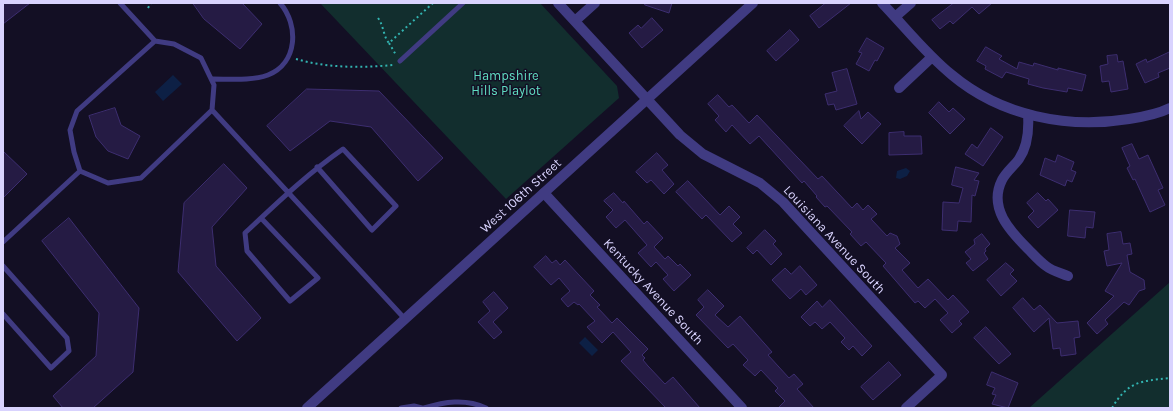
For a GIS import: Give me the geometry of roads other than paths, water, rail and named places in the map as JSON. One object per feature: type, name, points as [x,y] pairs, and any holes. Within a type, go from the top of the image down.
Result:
[{"type":"street","name":"Louisiana Avenue South","points":[[558,3],[680,135],[702,154],[760,183],[783,202],[942,376],[906,408]]},
{"type":"street","points":[[575,21],[595,3]]},
{"type":"street","name":"West 106th Street","points":[[307,408],[753,3]]},
{"type":"street","points":[[882,3],[932,57],[952,75],[980,94],[1009,108],[1028,114],[1073,123],[1106,123],[1139,118],[1169,110]]},
{"type":"street","points":[[895,17],[911,3]]},
{"type":"street","points":[[899,88],[932,57]]},
{"type":"street","points":[[1028,114],[1029,130],[1026,144],[1020,157],[1002,180],[998,194],[999,208],[1003,221],[1011,233],[1047,267],[1068,276]]},
{"type":"street","name":"Kentucky Avenue South","points":[[544,193],[742,408]]},
{"type":"lane","points":[[120,3],[155,41],[174,44],[201,58],[213,79],[212,110],[141,178],[108,183],[80,171],[74,152],[70,130],[77,111],[155,41]]},
{"type":"lane","points":[[213,79],[258,78],[269,75],[280,67],[289,57],[293,42],[293,28],[288,14],[280,3]]},
{"type":"lane","points":[[400,61],[463,3]]},
{"type":"lane","points":[[212,110],[404,319]]},
{"type":"lane","points":[[261,218],[318,278],[290,301],[246,251],[245,233],[261,218],[288,193],[317,167],[343,149],[396,206],[372,230],[317,167]]},
{"type":"lane","points":[[3,242],[80,171]]},
{"type":"lane","points":[[3,266],[67,338],[69,351],[51,368],[3,314]]},
{"type":"lane","points":[[401,408],[414,406],[423,408],[446,401],[467,402],[486,408]]},
{"type":"water","points":[[173,75],[182,84],[163,101],[155,92]]},
{"type":"water","points":[[906,168],[910,171],[907,176],[900,179],[896,178],[897,171]]},
{"type":"water","points":[[585,337],[598,350],[592,356],[579,343]]},
{"type":"park label","name":"Hampshire Hills Playlot","points":[[506,84]]}]
